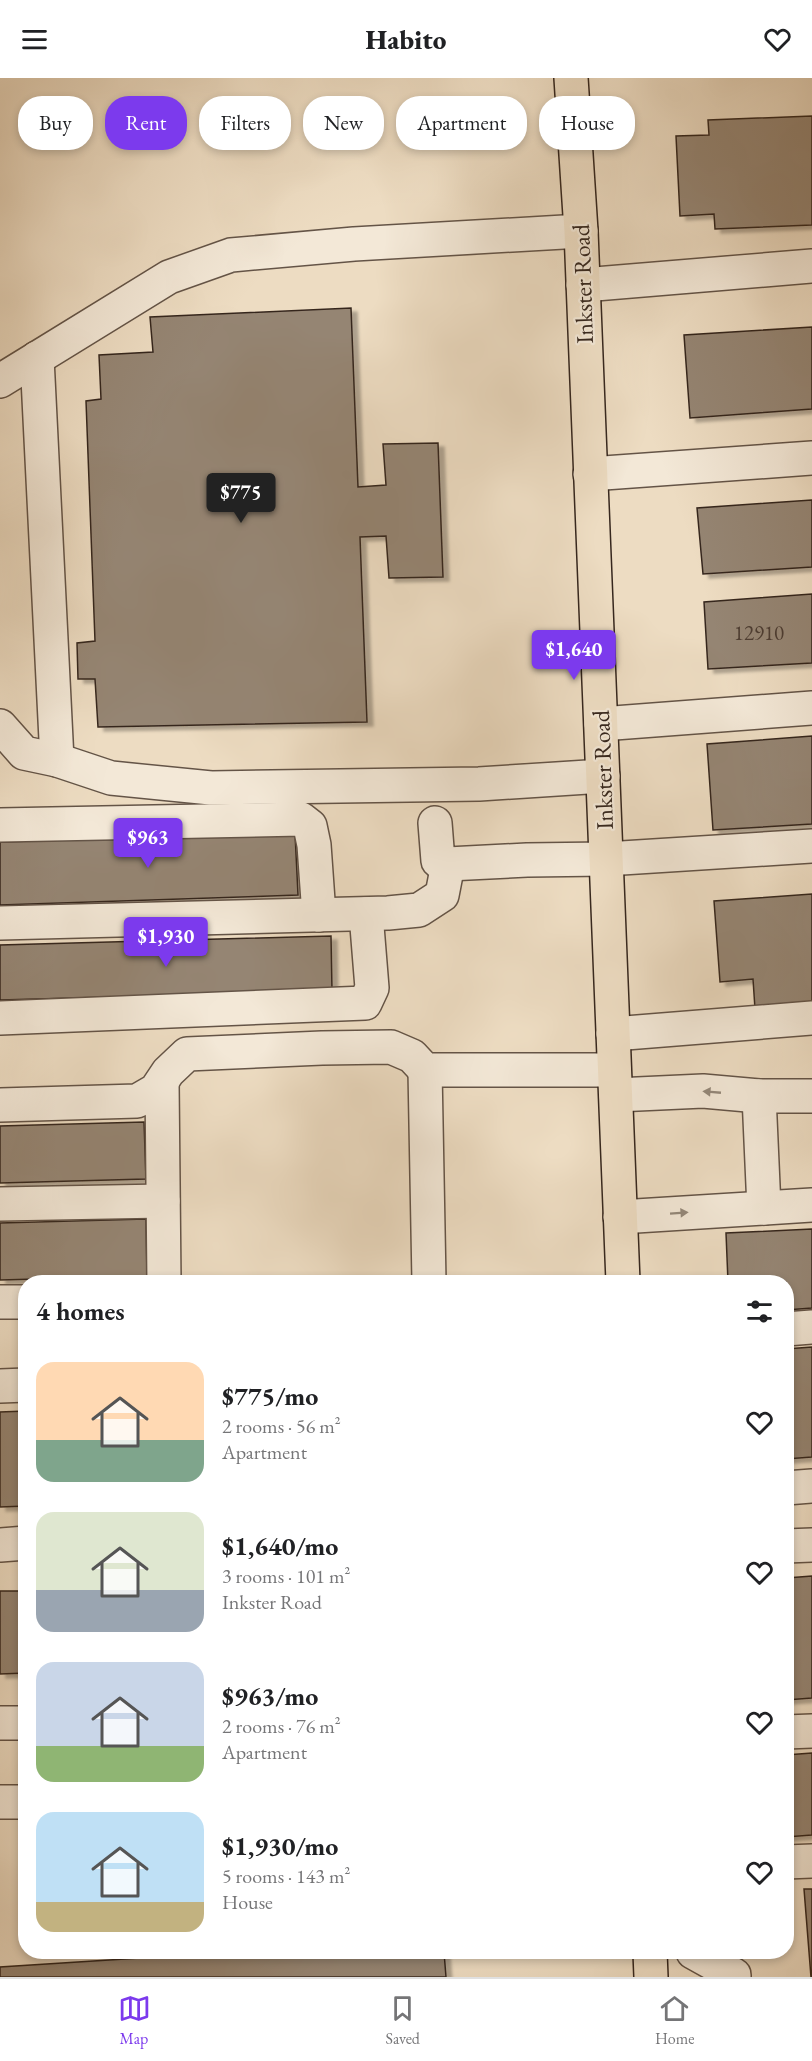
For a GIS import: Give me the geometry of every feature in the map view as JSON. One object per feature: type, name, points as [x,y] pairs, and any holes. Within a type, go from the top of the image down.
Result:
[{"type":"main road","name":"Inkster Road","points":[[571,78],[581,231],[623,1275]]},
{"type":"main road","points":[[650,1959],[651,1977]]},
{"type":"lane","points":[[0,381],[170,277],[231,255],[354,244],[581,231]]},
{"type":"lane","points":[[583,285],[812,266]]},
{"type":"lane","points":[[37,358],[57,760]]},
{"type":"lane","points":[[590,474],[812,458]]},
{"type":"lane","points":[[601,724],[812,708]]},
{"type":"lane","points":[[0,726],[24,753],[57,760],[111,778],[211,788],[479,784],[603,776]]},
{"type":"lane","points":[[0,825],[301,819],[310,826],[314,844],[319,915]]},
{"type":"lane","points":[[435,823],[438,861],[448,864],[606,859],[812,846]]},
{"type":"lane","points":[[0,923],[366,914],[419,910],[442,895],[448,864]]},
{"type":"lane","points":[[0,1018],[365,1003],[372,988],[366,914]]},
{"type":"lane","points":[[613,1034],[812,1018]]},
{"type":"lane","points":[[0,1105],[137,1101],[156,1090],[168,1072],[188,1054],[391,1047],[412,1056],[425,1070],[429,1275]]},
{"type":"lane","points":[[425,1070],[615,1082],[759,1096],[812,1096]]},
{"type":"lane","points":[[162,1082],[164,1275]]},
{"type":"lane","points":[[759,1096],[764,1208]]},
{"type":"lane","points":[[0,1204],[163,1201]]},
{"type":"lane","points":[[620,1216],[812,1205]]},
{"type":"lane","points":[[0,1302],[18,1302]]},
{"type":"lane","points":[[794,1328],[812,1327]]},
{"type":"lane","points":[[0,1386],[18,1385]]},
{"type":"lane","points":[[794,1487],[812,1486]]},
{"type":"lane","points":[[0,1545],[18,1544]]},
{"type":"lane","points":[[794,1546],[812,1545]]},
{"type":"lane","points":[[0,1724],[18,1723]]},
{"type":"lane","points":[[794,1732],[812,1731]]},
{"type":"lane","points":[[0,1802],[18,1802]]},
{"type":"lane","points":[[794,1862],[812,1861]]},
{"type":"lane","points":[[706,1959],[734,1974],[734,1977]]},
{"type":"building","points":[[812,116],[812,225],[715,229],[714,214],[680,216],[676,136],[709,135],[708,120]]},
{"type":"building","points":[[351,308],[358,487],[386,485],[383,444],[438,443],[443,577],[389,578],[386,536],[360,537],[367,722],[98,727],[95,679],[78,679],[77,643],[95,641],[86,401],[101,399],[99,355],[153,352],[150,317]]},
{"type":"building","points":[[812,327],[812,409],[690,418],[684,335]]},
{"type":"building","points":[[812,500],[812,567],[703,574],[697,508]]},
{"type":"building","points":[[812,594],[812,663],[708,669],[704,602]]},
{"type":"building","points":[[812,736],[812,824],[713,830],[707,744]]},
{"type":"building","points":[[295,833],[298,895],[0,905],[0,842]]},
{"type":"building","points":[[812,894],[812,1005],[755,1009],[753,979],[720,982],[714,901]]},
{"type":"building","points":[[331,936],[332,991],[0,1000],[0,945]]},
{"type":"building","points":[[144,1122],[146,1179],[0,1183],[0,1126]]},
{"type":"building","points":[[146,1219],[147,1275],[18,1275],[18,1280],[0,1280],[0,1223]]},
{"type":"building","points":[[812,1229],[812,1308],[794,1309],[794,1275],[728,1275],[726,1233]]},
{"type":"building","points":[[812,1347],[812,1457],[794,1458],[794,1348]]},
{"type":"building","points":[[18,1411],[18,1506],[0,1507],[0,1412]]},
{"type":"building","points":[[812,1576],[812,1698],[794,1699],[794,1577]]},
{"type":"building","points":[[0,1591],[18,1591],[18,1673],[0,1674]]},
{"type":"building","points":[[812,1753],[812,1835],[794,1836],[794,1754]]},
{"type":"building","points":[[804,1889],[812,1889],[812,1977],[811,1977]]},
{"type":"building","points":[[125,1959],[445,1959],[446,1977],[0,1977],[0,1967]]}]
